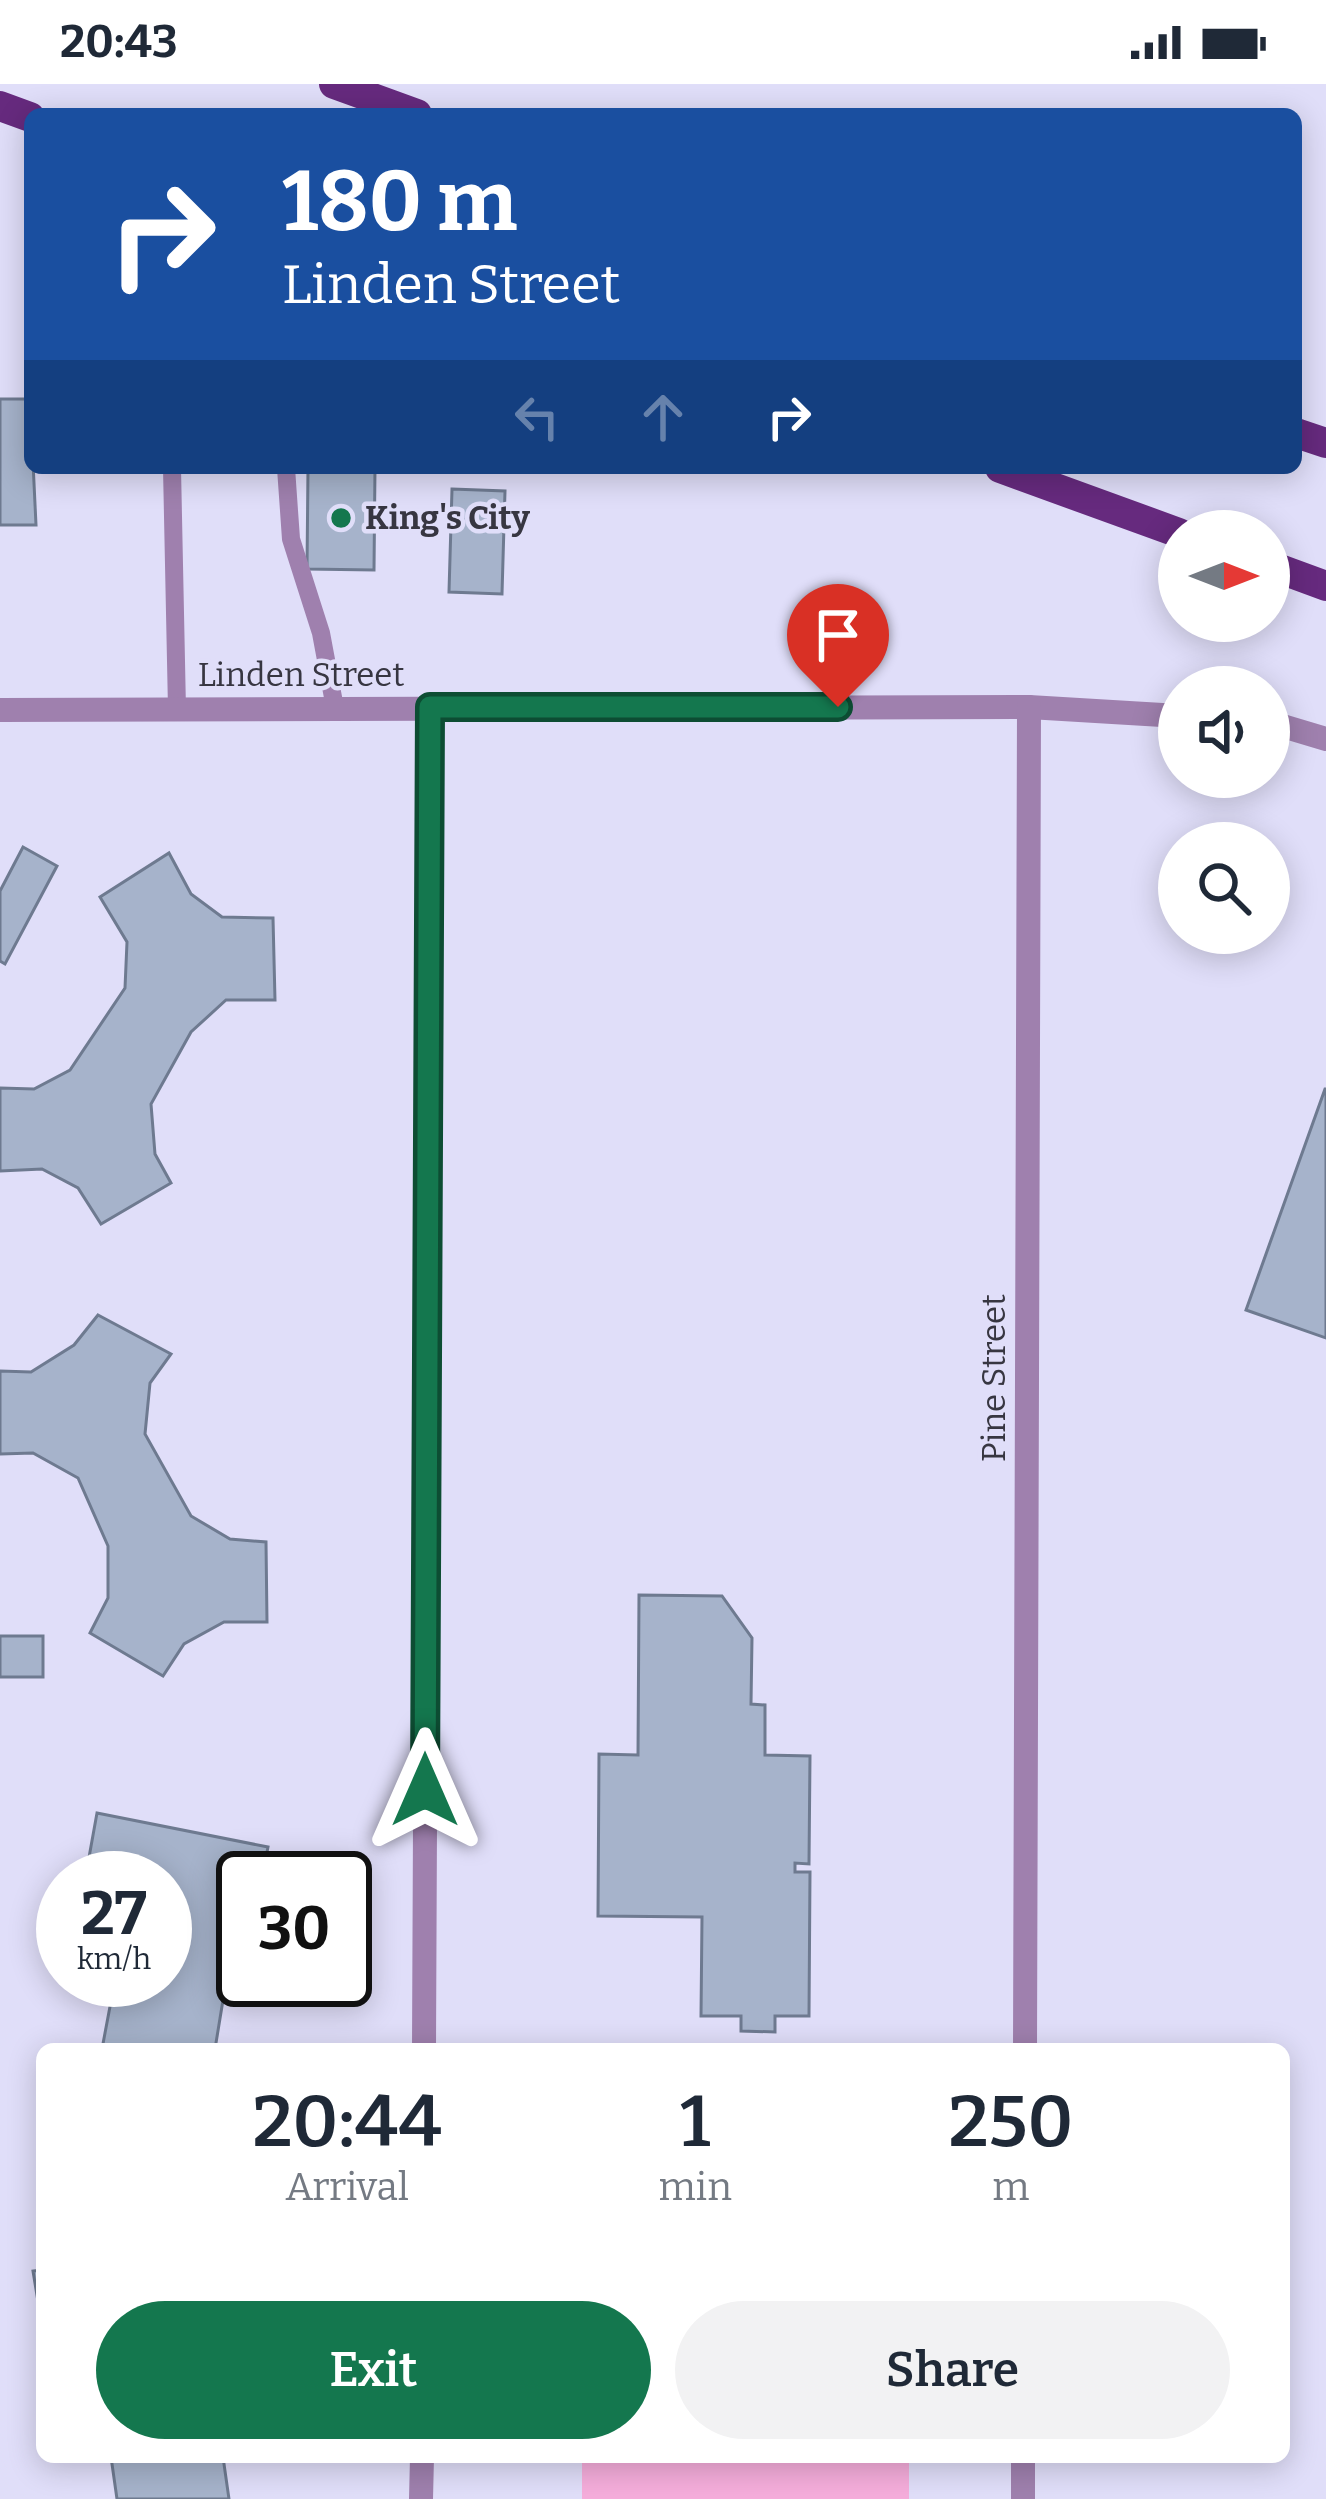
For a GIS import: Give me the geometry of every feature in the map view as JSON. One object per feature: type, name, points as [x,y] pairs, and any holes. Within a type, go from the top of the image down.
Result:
[{"type":"main road","points":[[334,84],[400,108]]},
{"type":"main road","points":[[1017,474],[1158,525]]},
{"type":"main road","points":[[1290,573],[1326,586]]},
{"type":"street","points":[[424,2043],[430,707]]},
{"type":"street","name":"Linden Street","points":[[0,710],[1030,707],[1158,715]]},
{"type":"street","name":"Pine Street","points":[[1025,2043],[1030,707]]},
{"type":"street","points":[[1290,728],[1326,739]]},
{"type":"street","points":[[422,2463],[422,2499]]},
{"type":"street","points":[[1023,2463],[1023,2499]]},
{"type":"lane","points":[[172,474],[177,709]]},
{"type":"lane","points":[[286,474],[291,539],[321,633],[334,708]]},
{"type":"shaded area","points":[[582,2463],[909,2463],[909,2499],[582,2499]]},
{"type":"building","points":[[0,399],[24,399],[24,474],[34,474],[36,525],[0,525]]},
{"type":"building","name":"King's City","points":[[308,474],[375,474],[374,570],[307,569]]},
{"type":"building","points":[[452,489],[505,491],[502,594],[449,592]]},
{"type":"building","points":[[23,847],[57,866],[5,964],[0,961],[0,891]]},
{"type":"building","points":[[169,853],[191,894],[222,917],[273,918],[275,1000],[226,1000],[191,1032],[151,1104],[155,1154],[171,1183],[101,1224],[78,1188],[42,1169],[0,1171],[0,1088],[34,1089],[70,1070],[125,988],[127,942],[100,897]]},
{"type":"building","points":[[1326,1089],[1326,1338],[1246,1310]]},
{"type":"building","points":[[98,1315],[171,1354],[150,1383],[145,1434],[191,1516],[230,1539],[266,1542],[267,1622],[224,1622],[184,1644],[163,1676],[90,1633],[108,1598],[108,1546],[78,1478],[33,1453],[0,1454],[0,1371],[31,1372],[74,1345]]},
{"type":"building","points":[[639,1595],[722,1596],[752,1638],[751,1704],[765,1705],[765,1755],[810,1756],[809,1864],[795,1863],[795,1872],[810,1872],[809,2016],[775,2016],[775,2032],[741,2031],[741,2016],[701,2016],[702,1917],[598,1916],[599,1754],[638,1755]]},
{"type":"building","points":[[0,1636],[43,1636],[43,1677],[0,1677]]},
{"type":"building","points":[[97,1813],[268,1847],[267,1851],[216,1851],[216,2007],[222,2007],[216,2043],[103,2043],[110,2007],[192,2007],[192,1851],[90,1851]]},
{"type":"building","points":[[112,2463],[224,2463],[229,2499],[117,2499]]},
{"type":"place","name":"King's City","points":[[341,518]]},
{"type":"route","points":[[425,1790],[430,707],[838,707]]}]
